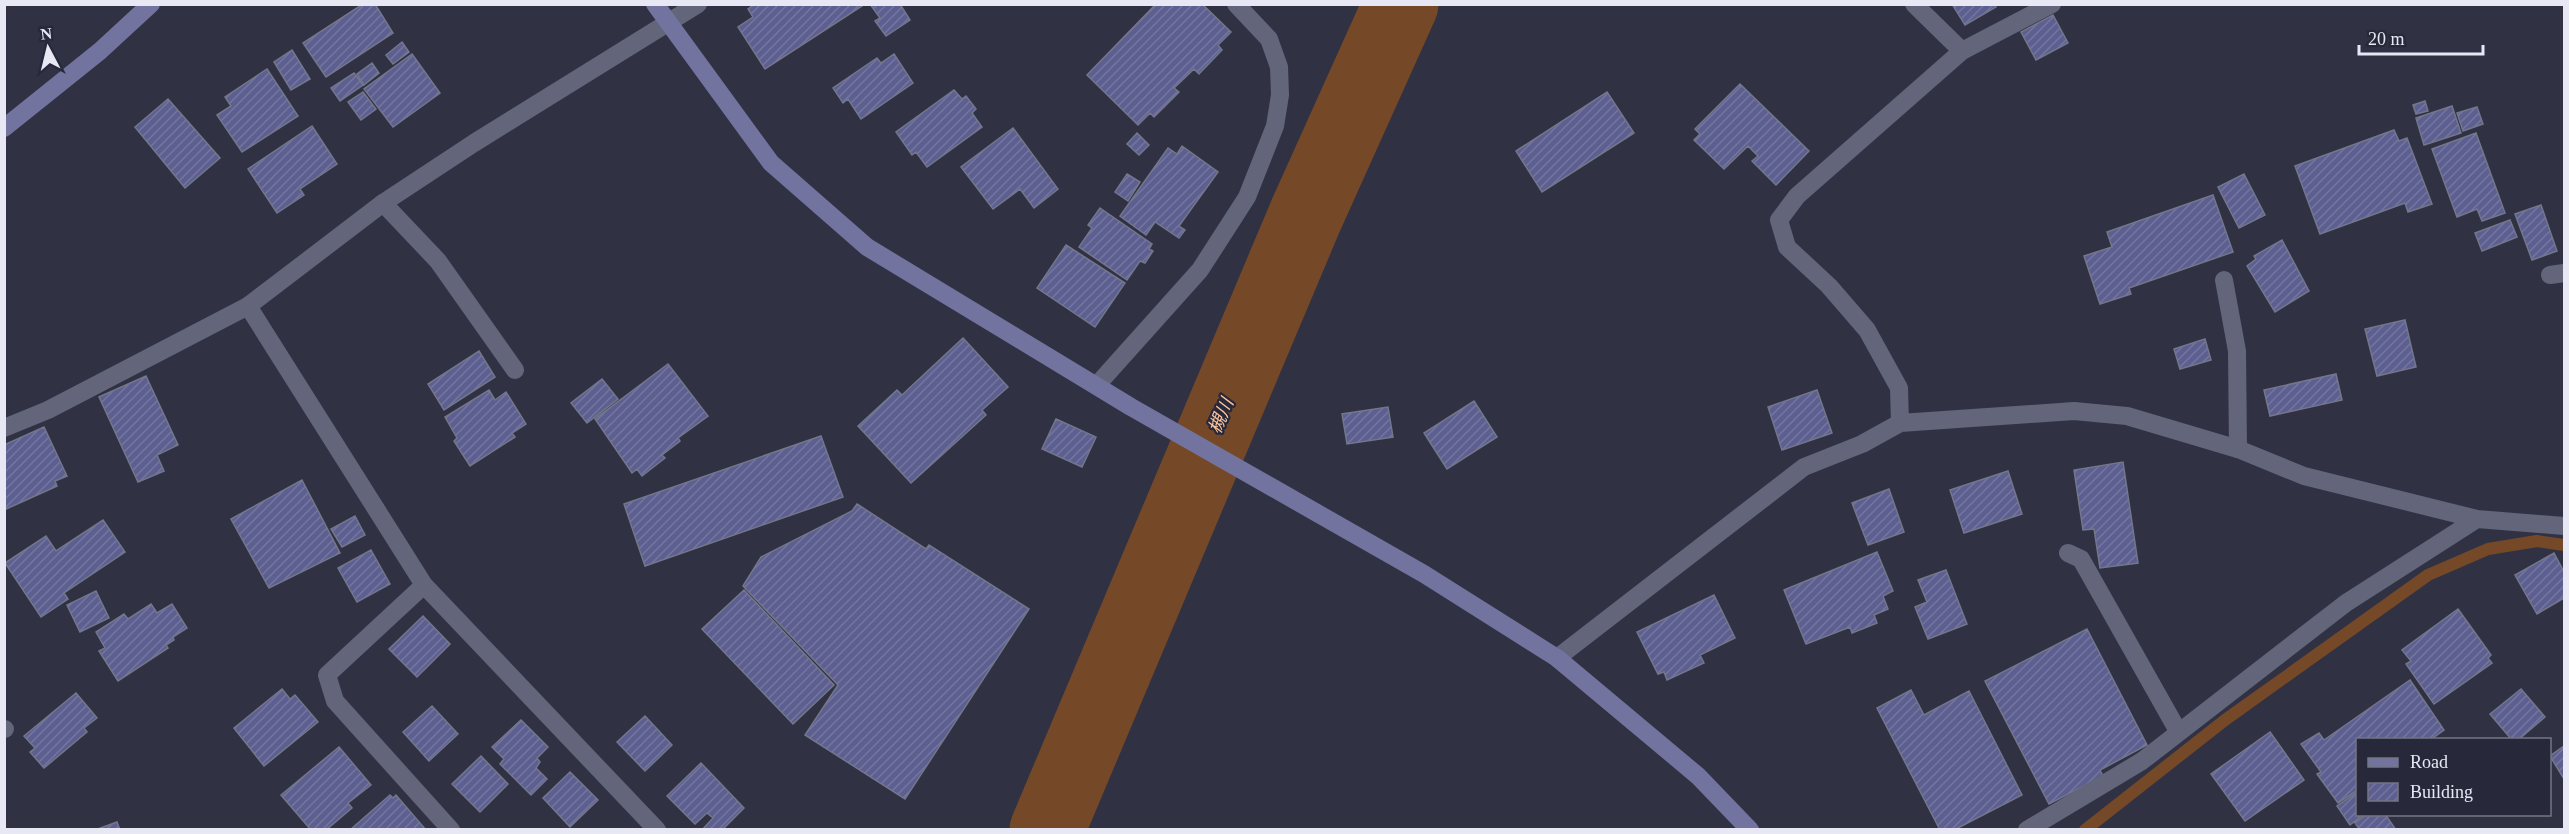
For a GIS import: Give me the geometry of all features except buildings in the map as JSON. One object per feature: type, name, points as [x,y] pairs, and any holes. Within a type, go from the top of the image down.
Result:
[{"type":"street","points":[[4,128],[100,51],[151,4]]},
{"type":"street","points":[[655,4],[771,163],[867,247],[1131,407],[1424,574],[1557,658],[1698,776],[1750,830]]},
{"type":"street","points":[[4,428],[48,410],[248,306],[383,203],[474,142],[698,4]]},
{"type":"street","points":[[1097,385],[1200,270],[1248,197],[1275,126],[1280,95],[1280,67],[1269,39],[1236,4]]},
{"type":"street","points":[[1914,4],[1962,51]]},
{"type":"street","points":[[1900,423],[1899,388],[1867,330],[1829,286],[1787,247],[1779,220],[1797,196],[1962,51],[2052,4]]},
{"type":"street","points":[[383,203],[438,261],[515,370]]},
{"type":"street","points":[[2224,280],[2237,351],[2238,449]]},
{"type":"street","points":[[248,306],[424,585],[657,830]]},
{"type":"street","points":[[1557,658],[1804,467],[1862,444],[1900,423],[2074,411],[2127,416],[2238,449],[2304,476],[2477,519],[2565,526]]},
{"type":"street","points":[[2027,830],[2142,761],[2346,603],[2477,519]]},
{"type":"street","points":[[2068,553],[2081,559],[2178,731]]},
{"type":"street","points":[[424,585],[327,675],[335,701],[451,830]]},
{"type":"waterway","name":"槻川","points":[[1047,830],[1306,215],[1401,4]]},
{"type":"waterway","points":[[2085,830],[2225,720],[2428,575],[2488,549],[2537,541],[2564,545]]}]
